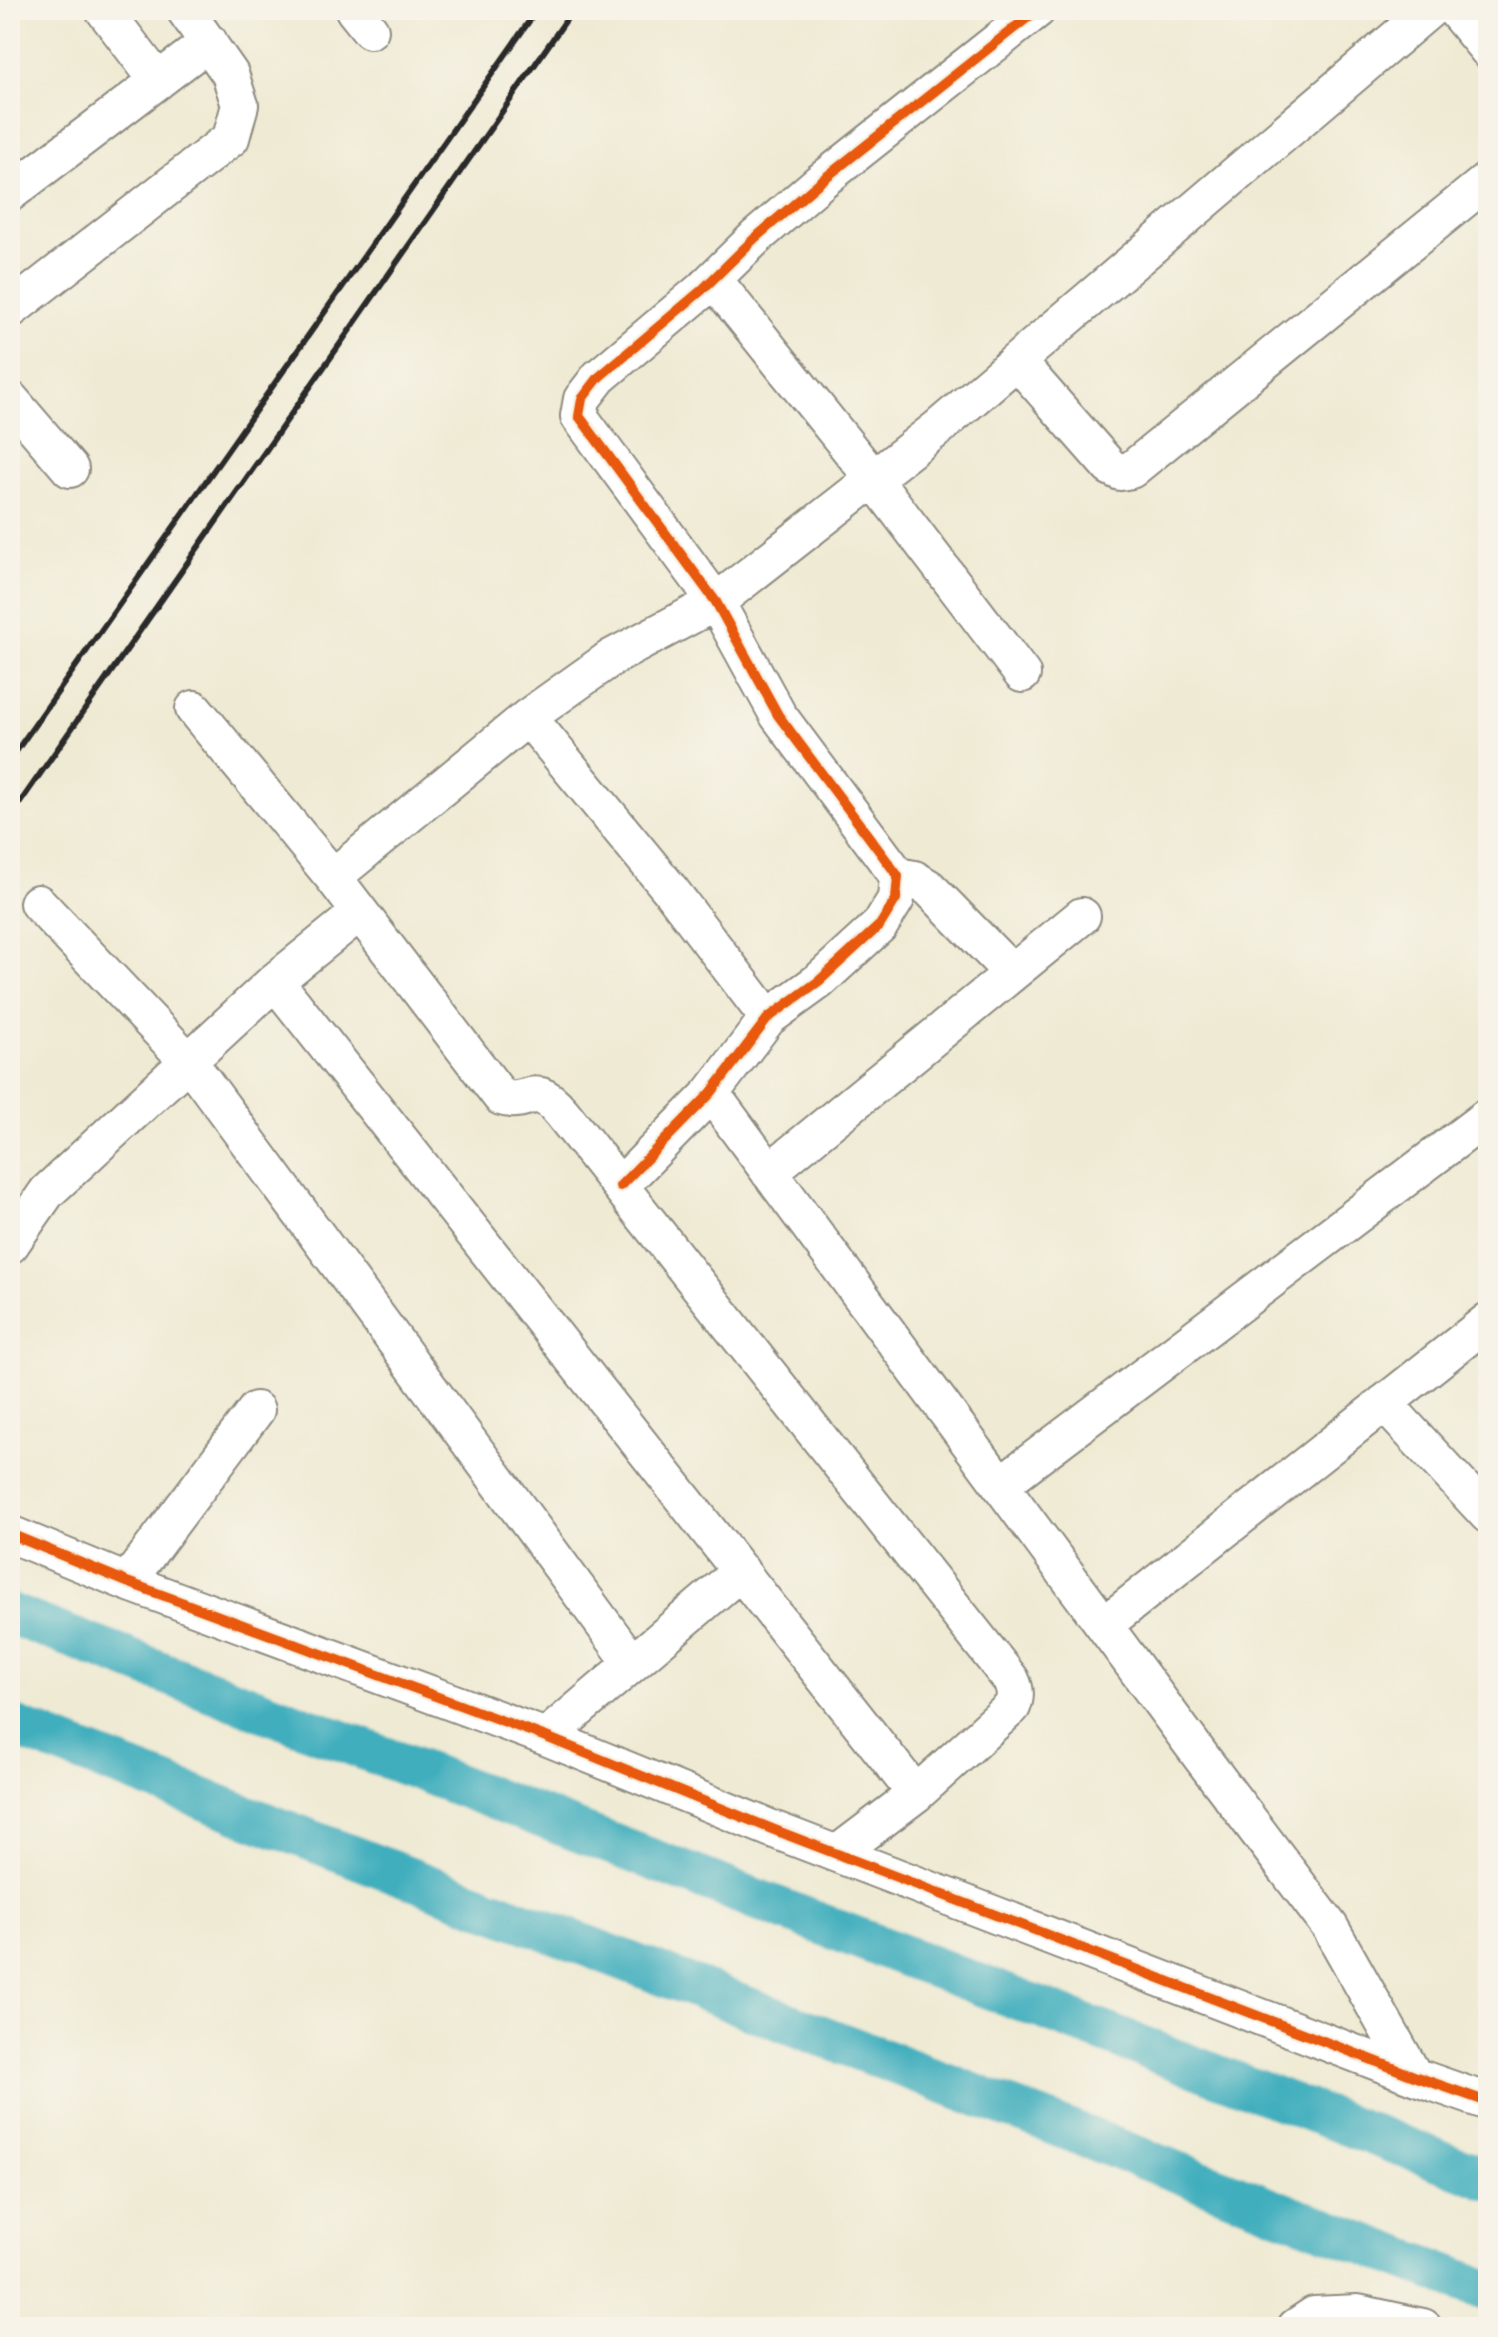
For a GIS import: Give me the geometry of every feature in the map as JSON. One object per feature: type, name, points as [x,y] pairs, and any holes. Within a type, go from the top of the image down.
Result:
[{"type":"street","points":[[104,10],[158,81]]},
{"type":"street","points":[[10,310],[231,138],[240,105],[230,74],[185,10]]},
{"type":"street","points":[[620,1186],[711,1093],[768,1018],[819,981],[880,925],[896,899],[898,876],[778,715],[716,602],[579,416],[582,399],[599,377],[820,182],[1037,10]]},
{"type":"street","points":[[333,877],[528,717],[611,658],[716,602],[873,478],[1017,361],[1429,10]]},
{"type":"street","points":[[1455,10],[1488,50]]},
{"type":"street","points":[[10,193],[209,42]]},
{"type":"street","points":[[1017,361],[1110,467],[1120,472],[1131,470],[1488,180]]},
{"type":"street","points":[[713,279],[873,478],[1022,674]]},
{"type":"street","points":[[10,399],[70,469]]},
{"type":"street","points":[[194,709],[333,877],[501,1097],[511,1100],[531,1094],[550,1099],[1011,1680],[1015,1688],[1012,1707],[916,1794],[838,1853]]},
{"type":"street","points":[[528,717],[672,892],[768,1018]]},
{"type":"street","points":[[898,876],[914,879],[929,888],[1012,973]]},
{"type":"street","points":[[38,903],[190,1063],[632,1663]]},
{"type":"street","points":[[10,1245],[47,1192],[190,1063],[275,981],[359,913]]},
{"type":"street","points":[[769,1172],[1082,916]]},
{"type":"street","points":[[275,981],[916,1794]]},
{"type":"street","points":[[711,1093],[1330,1927],[1414,2076]]},
{"type":"street","points":[[1000,1485],[1488,1116]]},
{"type":"street","points":[[1104,1625],[1488,1321]]},
{"type":"street","points":[[1384,1403],[1488,1515]]},
{"type":"street","points":[[127,1582],[256,1410]]},
{"type":"street","points":[[10,1534],[127,1582],[546,1737],[838,1853],[1488,2102]]},
{"type":"street","points":[[546,1737],[741,1571]]},
{"type":"street","points":[[1296,2327],[1314,2315],[1358,2313],[1423,2327]]},
{"type":"waterway","points":[[10,1614],[1488,2179]]},
{"type":"waterway","points":[[10,1725],[1488,2291]]},
{"type":"railway","points":[[10,760],[537,10]]},
{"type":"railway","points":[[10,817],[573,10]]},
{"type":"cycle path","points":[[620,1186],[711,1093],[768,1018],[819,981],[880,925],[896,899],[898,876],[778,715],[716,602],[579,416],[582,399],[599,377],[702,290],[755,238],[820,182],[1037,10]]},
{"type":"cycle path","points":[[10,1534],[127,1582],[546,1737],[772,1829],[1488,2102]]}]
